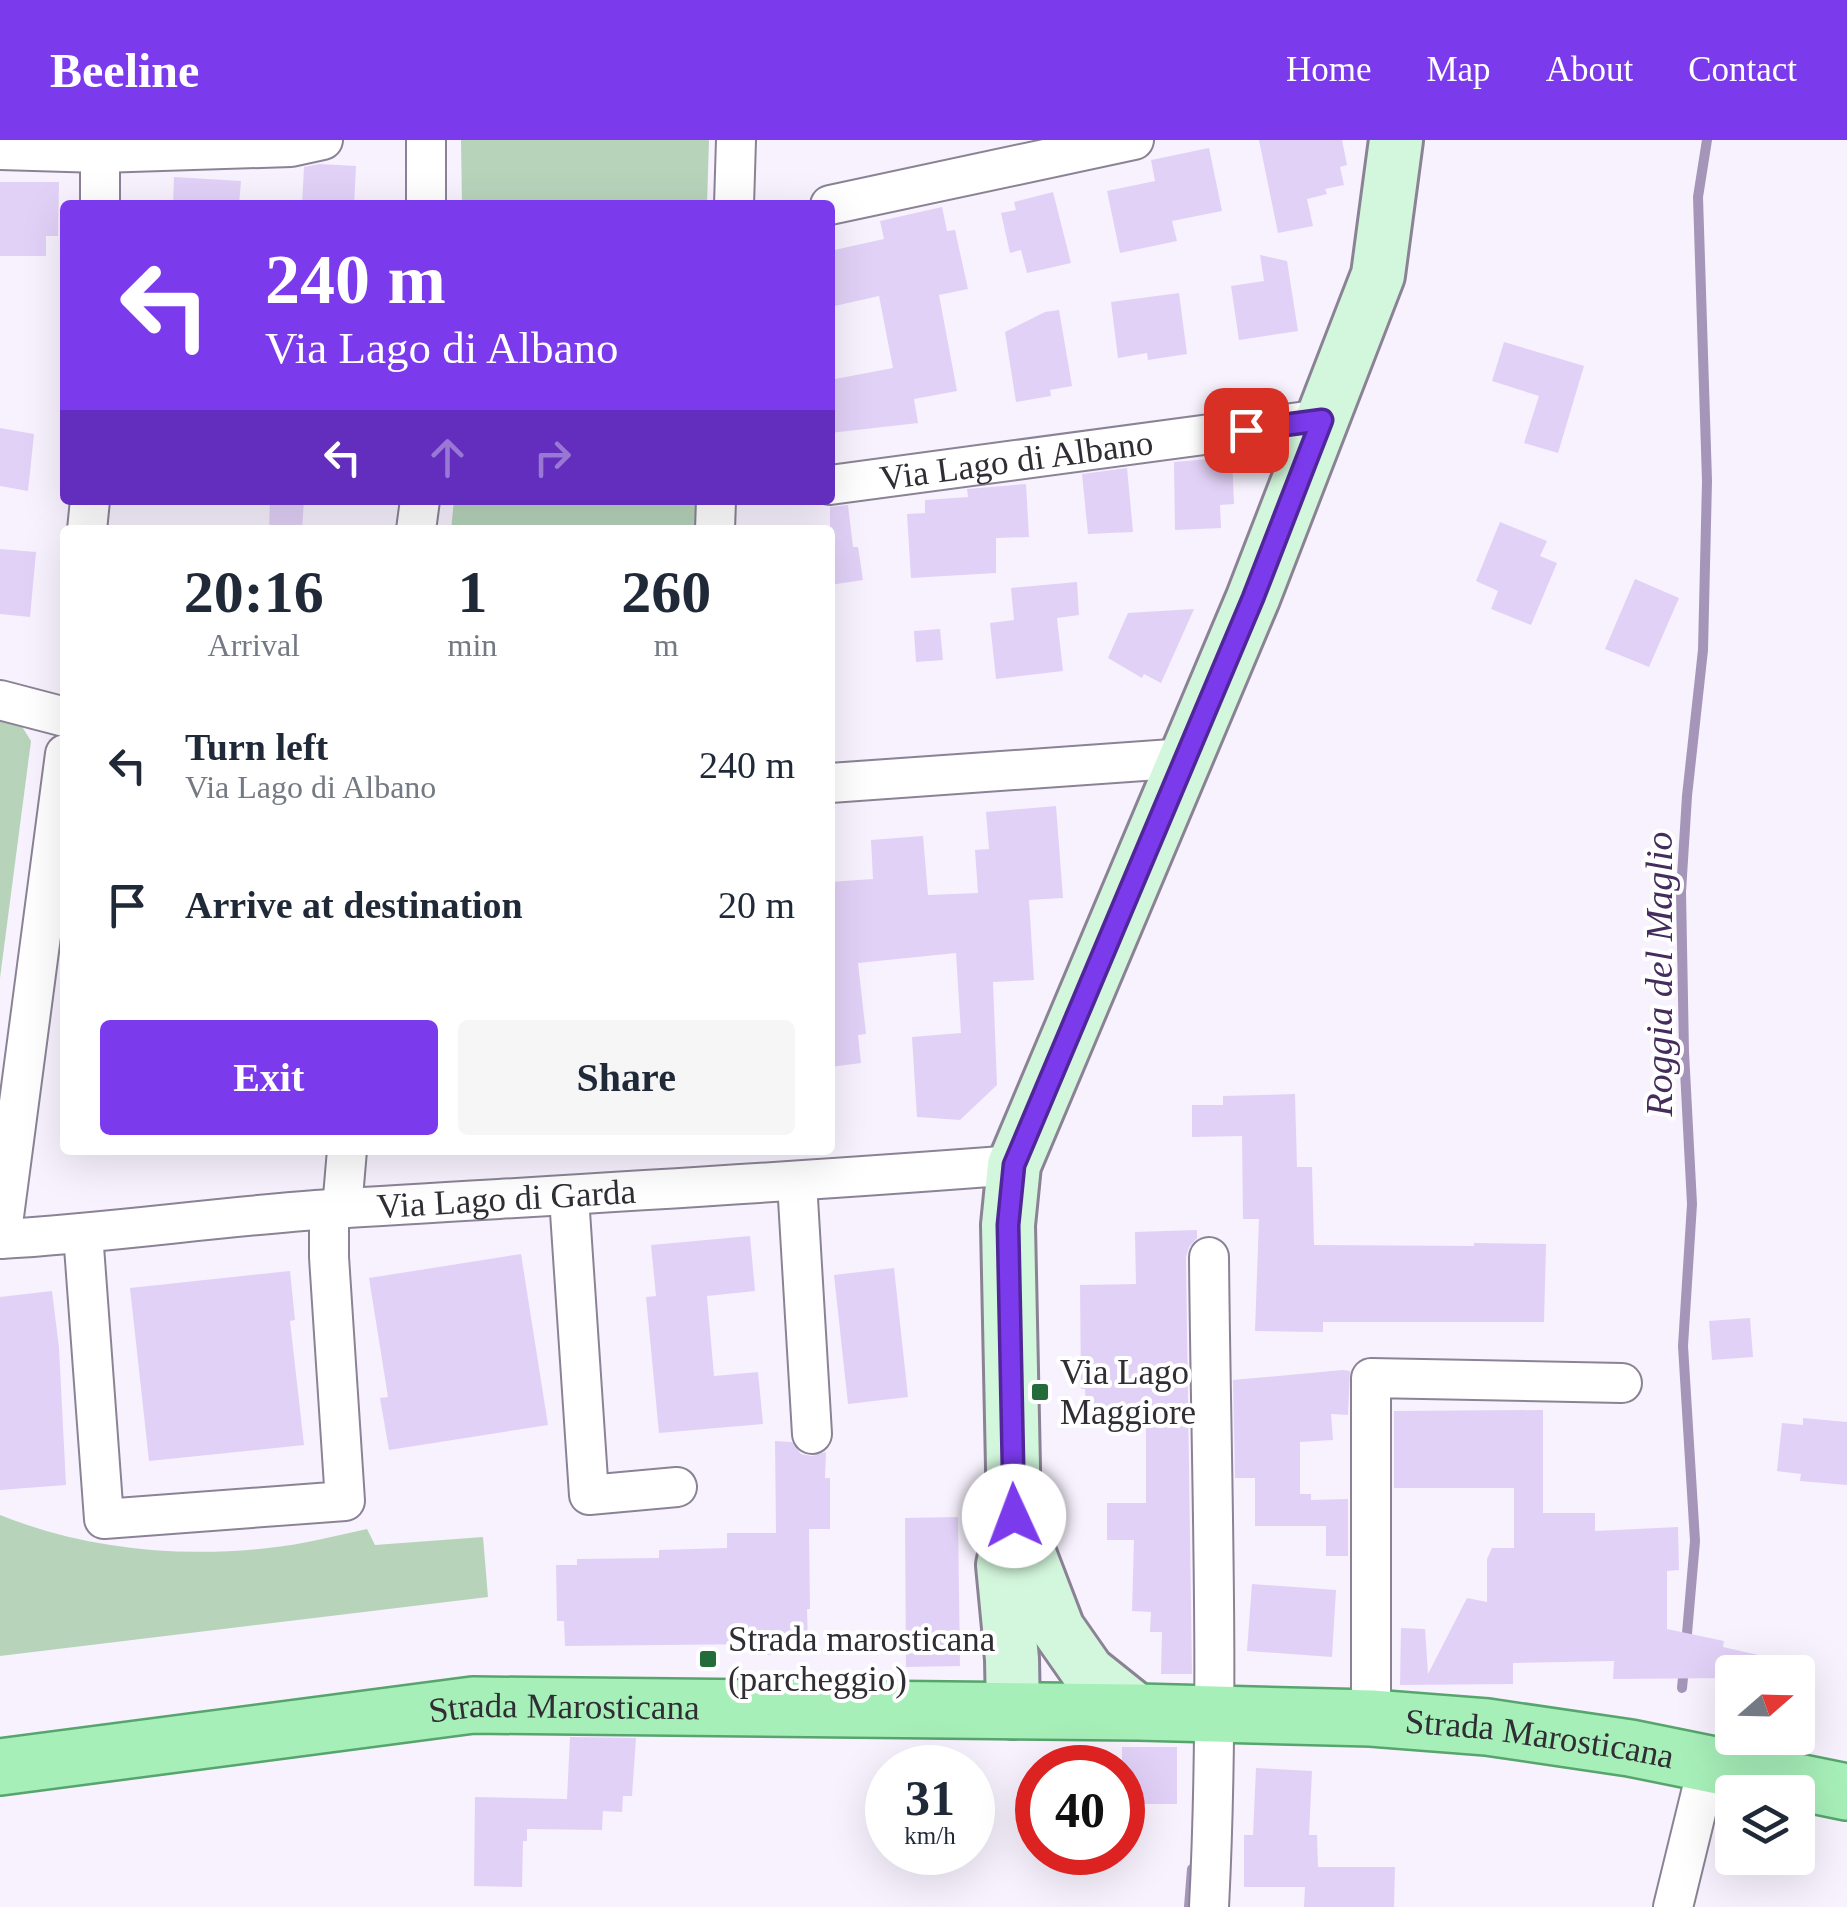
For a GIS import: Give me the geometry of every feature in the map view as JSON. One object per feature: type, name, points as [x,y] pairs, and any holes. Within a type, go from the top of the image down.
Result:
[{"type":"main road","name":"Strada Marosticana","points":[[0,1766],[474,1705],[1138,1712],[1370,1718],[1487,1727],[1588,1740],[1847,1792]]},
{"type":"street","points":[[0,150],[100,146],[291,148],[322,140]]},
{"type":"street","points":[[426,140],[426,200]]},
{"type":"street","points":[[734,200],[736,140]]},
{"type":"street","points":[[835,204],[1134,140]]},
{"type":"street","points":[[1013,1712],[1004,1566],[1014,1516],[1008,1225],[1014,1165],[1253,598],[1378,275],[1396,140]]},
{"type":"street","points":[[100,146],[100,200]]},
{"type":"street","name":"Via Lago di Albano","points":[[835,484],[1322,420]]},
{"type":"street","points":[[0,700],[60,716]]},
{"type":"street","points":[[835,783],[1186,758]]},
{"type":"street","points":[[0,1239],[60,791]]},
{"type":"street","points":[[83,1234],[104,1519],[344,1501],[330,1257],[346,1155]]},
{"type":"street","name":"Via Lago di Garda","points":[[0,1239],[335,1209],[1014,1165]]},
{"type":"street","points":[[797,1182],[812,1434]]},
{"type":"street","points":[[569,1196],[589,1495],[677,1487]]},
{"type":"street","points":[[1209,1257],[1214,1715],[1210,1907]]},
{"type":"street","name":"Strada Marosticana","points":[[1370,1718],[1372,1378],[1622,1383]]},
{"type":"street","points":[[1014,1516],[1058,1629],[1088,1672],[1138,1712]]},
{"type":"street","name":"Strada Marosticana","points":[[1673,1907],[1708,1764]]},
{"type":"green space","points":[[461,140],[709,140],[707,200],[462,200]]},
{"type":"green space","points":[[454,505],[696,505],[695,525],[452,525]]},
{"type":"green space","points":[[0,719],[21,725],[31,741],[0,978]]},
{"type":"green space","points":[[0,1515],[65,1536],[166,1551],[268,1548],[367,1529],[375,1545],[483,1537],[488,1597],[0,1656]]},
{"type":"building","points":[[1259,140],[1342,140],[1347,165],[1340,167],[1344,185],[1307,199],[1313,226],[1278,233]]},
{"type":"building","points":[[1209,148],[1222,211],[1172,221],[1177,241],[1120,253],[1107,191],[1155,181],[1151,160]]},
{"type":"building","points":[[356,166],[354,200],[302,200],[304,167]]},
{"type":"building","points":[[174,177],[241,181],[239,200],[173,200]]},
{"type":"building","points":[[0,182],[59,182],[58,236],[46,236],[46,256],[0,256]]},
{"type":"building","points":[[1053,192],[1071,263],[1027,273],[1021,250],[1010,253],[1001,213],[1016,210],[1014,202]]},
{"type":"building","points":[[942,207],[947,231],[955,230],[968,289],[939,295],[957,391],[914,399],[918,423],[835,432],[835,379],[893,368],[879,296],[835,306],[835,250],[884,239],[880,221]]},
{"type":"building","points":[[1260,255],[1287,261],[1298,331],[1239,340],[1231,286],[1264,281]]},
{"type":"building","points":[[1179,293],[1187,354],[1148,360],[1147,353],[1118,358],[1111,302]]},
{"type":"building","points":[[1059,310],[1072,386],[1050,390],[1051,396],[1016,402],[1005,332],[1045,312]]},
{"type":"building","points":[[1504,342],[1584,366],[1558,453],[1524,443],[1539,396],[1492,381]]},
{"type":"building","points":[[0,428],[34,434],[28,491],[0,486]]},
{"type":"building","points":[[1232,457],[1234,504],[1220,505],[1221,528],[1175,530],[1174,462]]},
{"type":"building","points":[[1127,468],[1133,532],[1088,534],[1082,474]]},
{"type":"building","points":[[1026,484],[1029,537],[996,538],[996,573],[911,578],[907,514],[925,513],[925,500],[968,497],[967,489]]},
{"type":"building","points":[[270,505],[304,505],[302,525],[269,525]]},
{"type":"building","points":[[848,505],[853,547],[858,547],[863,580],[835,584],[835,525],[830,525],[830,507]]},
{"type":"building","points":[[1500,522],[1547,541],[1540,556],[1557,563],[1531,625],[1491,609],[1498,591],[1476,581]]},
{"type":"building","points":[[0,549],[36,552],[30,617],[0,614]]},
{"type":"building","points":[[1635,579],[1679,598],[1649,667],[1605,649]]},
{"type":"building","points":[[1077,582],[1079,615],[1057,618],[1063,671],[996,679],[990,623],[1014,620],[1011,588]]},
{"type":"building","points":[[1194,609],[1161,683],[1144,674],[1142,678],[1108,658],[1128,613]]},
{"type":"building","points":[[940,629],[943,660],[916,662],[914,631]]},
{"type":"building","points":[[1056,806],[1063,898],[1029,900],[1034,980],[993,982],[997,1085],[960,1120],[917,1117],[912,1037],[961,1033],[956,953],[858,963],[866,1034],[858,1035],[861,1063],[835,1066],[835,882],[873,879],[871,840],[923,836],[928,895],[978,893],[975,850],[989,849],[986,812]]},
{"type":"building","points":[[1295,1094],[1297,1167],[1312,1167],[1314,1245],[1546,1244],[1544,1322],[1323,1322],[1323,1332],[1255,1331],[1259,1219],[1243,1219],[1242,1136],[1192,1137],[1192,1105],[1223,1105],[1223,1096]]},
{"type":"building","points":[[1197,1230],[1197,1238],[1186,1257],[1192,1674],[1161,1674],[1162,1632],[1150,1632],[1151,1612],[1132,1611],[1134,1540],[1107,1540],[1107,1503],[1146,1503],[1146,1413],[1086,1414],[1085,1389],[1081,1389],[1080,1285],[1136,1284],[1135,1232]]},
{"type":"building","points":[[750,1236],[755,1291],[707,1296],[714,1376],[758,1372],[763,1424],[659,1433],[646,1297],[656,1296],[651,1245]]},
{"type":"building","points":[[521,1254],[548,1425],[389,1450],[380,1398],[388,1397],[369,1278]]},
{"type":"building","points":[[894,1268],[908,1397],[848,1404],[834,1275]]},
{"type":"building","points":[[290,1271],[295,1320],[290,1321],[304,1445],[149,1461],[130,1288]]},
{"type":"building","points":[[52,1291],[66,1485],[0,1490],[0,1297]]},
{"type":"building","points":[[1750,1318],[1753,1357],[1712,1360],[1709,1321]]},
{"type":"building","points":[[1350,1371],[1348,1415],[1331,1414],[1333,1440],[1300,1442],[1300,1494],[1311,1494],[1311,1500],[1348,1499],[1348,1556],[1326,1556],[1326,1526],[1255,1526],[1255,1478],[1235,1478],[1233,1380]]},
{"type":"building","points":[[1543,1410],[1543,1513],[1595,1513],[1595,1531],[1678,1527],[1679,1570],[1667,1571],[1667,1629],[1724,1641],[1723,1647],[1758,1655],[1715,1655],[1715,1678],[1613,1679],[1614,1661],[1513,1663],[1513,1684],[1400,1685],[1401,1628],[1425,1629],[1428,1674],[1467,1598],[1487,1602],[1487,1559],[1492,1548],[1514,1548],[1514,1488],[1394,1488],[1394,1411]]},
{"type":"building","points":[[1803,1418],[1847,1422],[1847,1485],[1800,1481],[1801,1474],[1777,1471],[1782,1423],[1803,1425]]},
{"type":"building","points":[[775,1441],[792,1442],[801,1454],[826,1452],[830,1529],[809,1529],[808,1643],[786,1643],[786,1655],[760,1655],[761,1644],[565,1646],[564,1621],[557,1621],[556,1565],[577,1565],[577,1559],[659,1558],[659,1550],[727,1548],[727,1533],[776,1533]]},
{"type":"building","points":[[958,1517],[960,1666],[906,1667],[905,1518]]},
{"type":"building","points":[[1252,1584],[1336,1590],[1332,1657],[1247,1651]]},
{"type":"building","points":[[570,1737],[636,1738],[632,1796],[623,1796],[622,1812],[603,1811],[602,1830],[527,1829],[522,1887],[474,1886],[475,1797],[567,1799]]},
{"type":"building","points":[[1145,1747],[1177,1747],[1177,1804],[1145,1804]]},
{"type":"building","points":[[1256,1768],[1312,1771],[1309,1835],[1317,1835],[1318,1867],[1395,1867],[1394,1907],[1304,1907],[1305,1887],[1244,1887],[1244,1835],[1253,1835]]},
{"type":"waterway","name":"Roggia del Maglio","points":[[1686,1645],[1695,1541],[1683,1346],[1692,1204],[1681,892],[1703,650],[1707,481],[1698,197],[1707,140]]},
{"type":"waterway","name":"Roggia del Maglio","points":[[1682,1688],[1684,1667]]},
{"type":"waterway","name":"Roggia del Maglio","points":[[1189,1907],[1192,1869]]},
{"type":"place","name":"Via Lago Maggiore","points":[[1040,1392]]},
{"type":"place","name":"Strada marosticana (parcheggio)","points":[[708,1659]]},
{"type":"route","points":[[1014,1516],[1008,1225],[1014,1165],[1253,598],[1322,420],[1246,430]]}]
